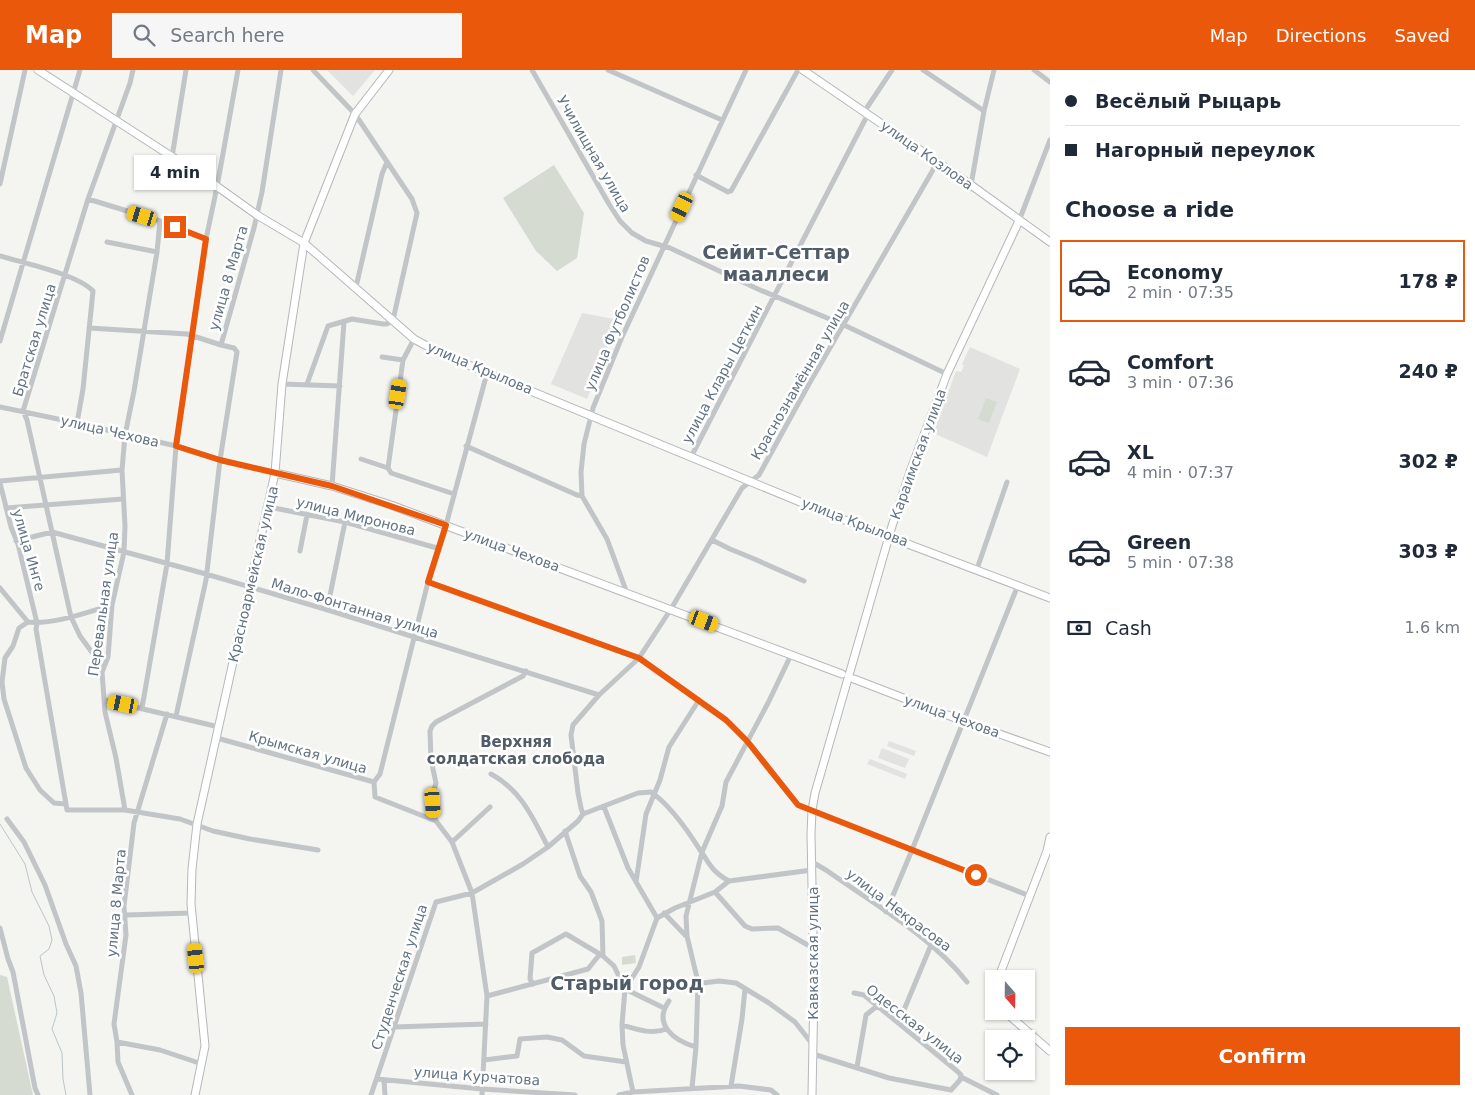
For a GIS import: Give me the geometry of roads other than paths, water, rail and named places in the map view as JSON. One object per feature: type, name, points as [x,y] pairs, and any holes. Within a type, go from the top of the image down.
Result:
[{"type":"main road","name":"улица Крылова","points":[[38,70],[257,215],[304,243],[414,339],[436,351],[691,457],[1050,598]]},
{"type":"main road","name":"Красноармейская улица","points":[[196,1095],[202,1064],[204,1036],[191,913],[191,881],[197,824],[249,588],[269,507],[275,473],[282,384],[304,243],[355,114],[389,70]]},
{"type":"main road","name":"улица Козлова","points":[[804,70],[1050,242]]},
{"type":"main road","name":"Караимская улица","points":[[812,810],[836,718],[889,536],[911,469],[947,374],[1019,221]]},
{"type":"main road","name":"улица Чехова","points":[[275,473],[332,486],[446,525],[842,674]]},
{"type":"main road","name":"улица Чехова","points":[[854,679],[962,721],[1050,752]]},
{"type":"main road","name":"Кавказская улица","points":[[812,810],[814,1045],[812,1095]]},
{"type":"main road","points":[[1001,970],[1047,851],[1050,836]]},
{"type":"main road","points":[[1014,1020],[1050,1051]]},
{"type":"street","points":[[0,184],[25,70]]},
{"type":"street","points":[[0,342],[80,70]]},
{"type":"street","name":"Братская улица","points":[[102,672],[99,662],[80,636],[70,617],[40,478],[23,412],[88,199],[132,70]]},
{"type":"street","points":[[172,157],[186,70]]},
{"type":"street","points":[[142,708],[166,564],[176,446],[206,239],[238,70]]},
{"type":"street","name":"улица 8 Марта","points":[[176,716],[206,574],[220,460],[237,355],[234,348],[220,346],[257,215],[281,70]]},
{"type":"street","points":[[307,384],[327,327],[352,319],[383,324],[393,320],[417,213],[412,199],[355,114],[313,70]]},
{"type":"street","name":"Училищная улица","points":[[532,70],[620,221],[632,233],[646,241],[670,248],[844,325],[947,374]]},
{"type":"street","points":[[608,70],[722,120]]},
{"type":"street","name":"улица Футболистов","points":[[627,592],[607,540],[582,496],[581,472],[583,452],[592,416],[622,337],[746,70]]},
{"type":"street","points":[[696,175],[728,192],[731,191],[798,70]]},
{"type":"street","name":"улица Клары Цеткин","points":[[691,457],[775,296],[866,113],[892,70]]},
{"type":"street","points":[[923,70],[984,111]]},
{"type":"street","points":[[971,185],[984,111],[994,70]]},
{"type":"street","points":[[1034,70],[1050,82]]},
{"type":"street","name":"Караимская улица","points":[[1019,221],[1050,140]]},
{"type":"street","points":[[356,288],[382,174],[387,162]]},
{"type":"street","name":"Краснознамённая улица","points":[[583,814],[580,808],[571,735],[573,725],[599,695],[639,658],[672,609],[742,488],[759,474],[937,163]]},
{"type":"street","points":[[88,199],[160,221],[206,239]]},
{"type":"street","name":"Перевальная улица","points":[[125,810],[104,700],[102,672],[108,658],[112,605],[124,552],[122,470],[125,435],[144,330],[160,221]]},
{"type":"street","points":[[107,242],[156,252]]},
{"type":"street","points":[[0,256],[65,276],[88,285],[93,291],[77,423]]},
{"type":"street","points":[[332,486],[344,322]]},
{"type":"street","points":[[89,328],[186,334],[220,346]]},
{"type":"street","points":[[414,339],[403,360],[388,468],[390,473],[454,494]]},
{"type":"street","points":[[382,357],[403,360]]},
{"type":"street","points":[[374,782],[380,774],[437,548],[446,525],[487,373]]},
{"type":"street","points":[[282,384],[340,386]]},
{"type":"street","name":"улица Чехова","points":[[0,407],[176,446],[220,460],[275,473]]},
{"type":"street","points":[[466,446],[582,496]]},
{"type":"street","points":[[362,459],[388,468]]},
{"type":"street","points":[[0,482],[122,470]]},
{"type":"street","name":"улица Инге","points":[[0,482],[37,623],[36,629],[67,810],[125,810]]},
{"type":"street","points":[[977,569],[1007,482]]},
{"type":"street","points":[[6,508],[123,500]]},
{"type":"street","name":"улица Миронова","points":[[269,507],[346,522],[437,548]]},
{"type":"street","points":[[300,551],[306,515]]},
{"type":"street","points":[[327,610],[346,522]]},
{"type":"street","name":"Мало-Фонтанная улица","points":[[16,541],[52,532],[206,574],[327,610],[599,695]]},
{"type":"street","points":[[712,540],[804,581]]},
{"type":"street","points":[[428,582],[639,658],[726,720],[747,741],[798,805],[1030,896]]},
{"type":"street","points":[[886,912],[1018,585]]},
{"type":"street","points":[[0,588],[28,622]]},
{"type":"street","points":[[65,804],[54,803],[40,790],[26,768],[4,699],[2,682],[5,658],[13,646],[19,628],[28,622],[37,623],[70,617],[112,605]]},
{"type":"street","points":[[692,1088],[696,1047],[698,986],[687,936],[686,916],[702,852],[722,806],[726,782],[791,655]]},
{"type":"street","points":[[482,1092],[487,996],[472,893],[452,842],[436,821],[433,803],[436,783],[431,760],[430,731],[436,722],[523,676],[526,671]]},
{"type":"street","points":[[104,700],[219,727]]},
{"type":"street","points":[[636,882],[646,814],[669,747],[699,700]]},
{"type":"street","name":"улица 8 Марта","points":[[132,1095],[118,1062],[114,1024],[126,934],[124,906],[134,823],[167,714]]},
{"type":"street","name":"Крымская улица","points":[[217,738],[374,782],[375,797],[436,821]]},
{"type":"street","points":[[491,774],[520,796],[530,810],[548,847]]},
{"type":"street","points":[[472,893],[524,864],[548,847],[578,821],[583,814],[645,791],[654,794],[682,824],[702,852],[706,862],[715,872],[729,881]]},
{"type":"street","points":[[452,842],[490,807]]},
{"type":"street","points":[[604,807],[628,868],[657,918]]},
{"type":"street","points":[[125,810],[180,819],[220,832],[318,850]]},
{"type":"street","points":[[7,819],[24,842],[45,885],[76,966],[81,993],[90,1095]]},
{"type":"street","points":[[487,996],[588,970],[602,955],[602,921],[591,892],[580,876],[565,831]]},
{"type":"street","name":"улица Некрасова","points":[[812,862],[931,945],[955,967],[967,982]]},
{"type":"street","points":[[633,1092],[622,1045],[625,989],[639,967],[657,918],[664,913],[715,892],[729,881],[812,870]]},
{"type":"street","points":[[715,892],[745,926],[752,929],[778,928],[813,948]]},
{"type":"street","name":"Студенческая улица","points":[[372,1095],[436,902],[472,893]]},
{"type":"street","points":[[126,915],[191,913]]},
{"type":"street","points":[[664,913],[687,936]]},
{"type":"street","points":[[0,928],[2,943],[13,972],[35,1088],[38,1095]]},
{"type":"street","points":[[533,984],[530,979],[532,953],[566,934],[602,955],[614,966],[625,989],[664,1008]]},
{"type":"street","points":[[899,1022],[931,945]]},
{"type":"street","points":[[698,986],[703,983],[719,980],[736,983],[769,1003],[795,1022],[814,1045]]},
{"type":"street","points":[[731,1086],[745,990]]},
{"type":"street","name":"Одесская улица","points":[[854,993],[864,994],[957,1071],[961,1077],[997,1095]]},
{"type":"street","points":[[669,1002],[664,1008],[666,1029],[678,1041],[696,1047]]},
{"type":"street","points":[[813,1054],[857,1067],[866,1016],[877,1006]]},
{"type":"street","points":[[394,1027],[486,1024]]},
{"type":"street","points":[[622,1025],[650,1032],[661,1032],[666,1029]]},
{"type":"street","points":[[484,1060],[517,1056],[520,1039],[547,1037],[562,1040],[584,1056],[626,1062]]},
{"type":"street","points":[[117,1042],[160,1050],[202,1064]]},
{"type":"street","name":"Одесская улица","points":[[857,1067],[889,1078],[952,1090],[961,1077]]},
{"type":"street","name":"улица Курчатова","points":[[377,1079],[482,1092],[575,1095]]},
{"type":"street","points":[[384,1080],[385,1095]]},
{"type":"street","points":[[619,1095],[633,1092],[731,1086],[771,1090],[777,1095]]},
{"type":"waterway","points":[[0,824],[25,864],[32,892],[49,926],[52,940],[49,949],[40,956],[44,975],[54,996],[57,1013],[52,1029],[62,1053],[66,1095]]},
{"type":"district","name":"Сейит-Сеттар мааллеси","points":[[776,263]]},
{"type":"district","name":"Верхняя солдатская слобода","points":[[516,750]]},
{"type":"district","name":"Старый город","points":[[627,983]]}]
